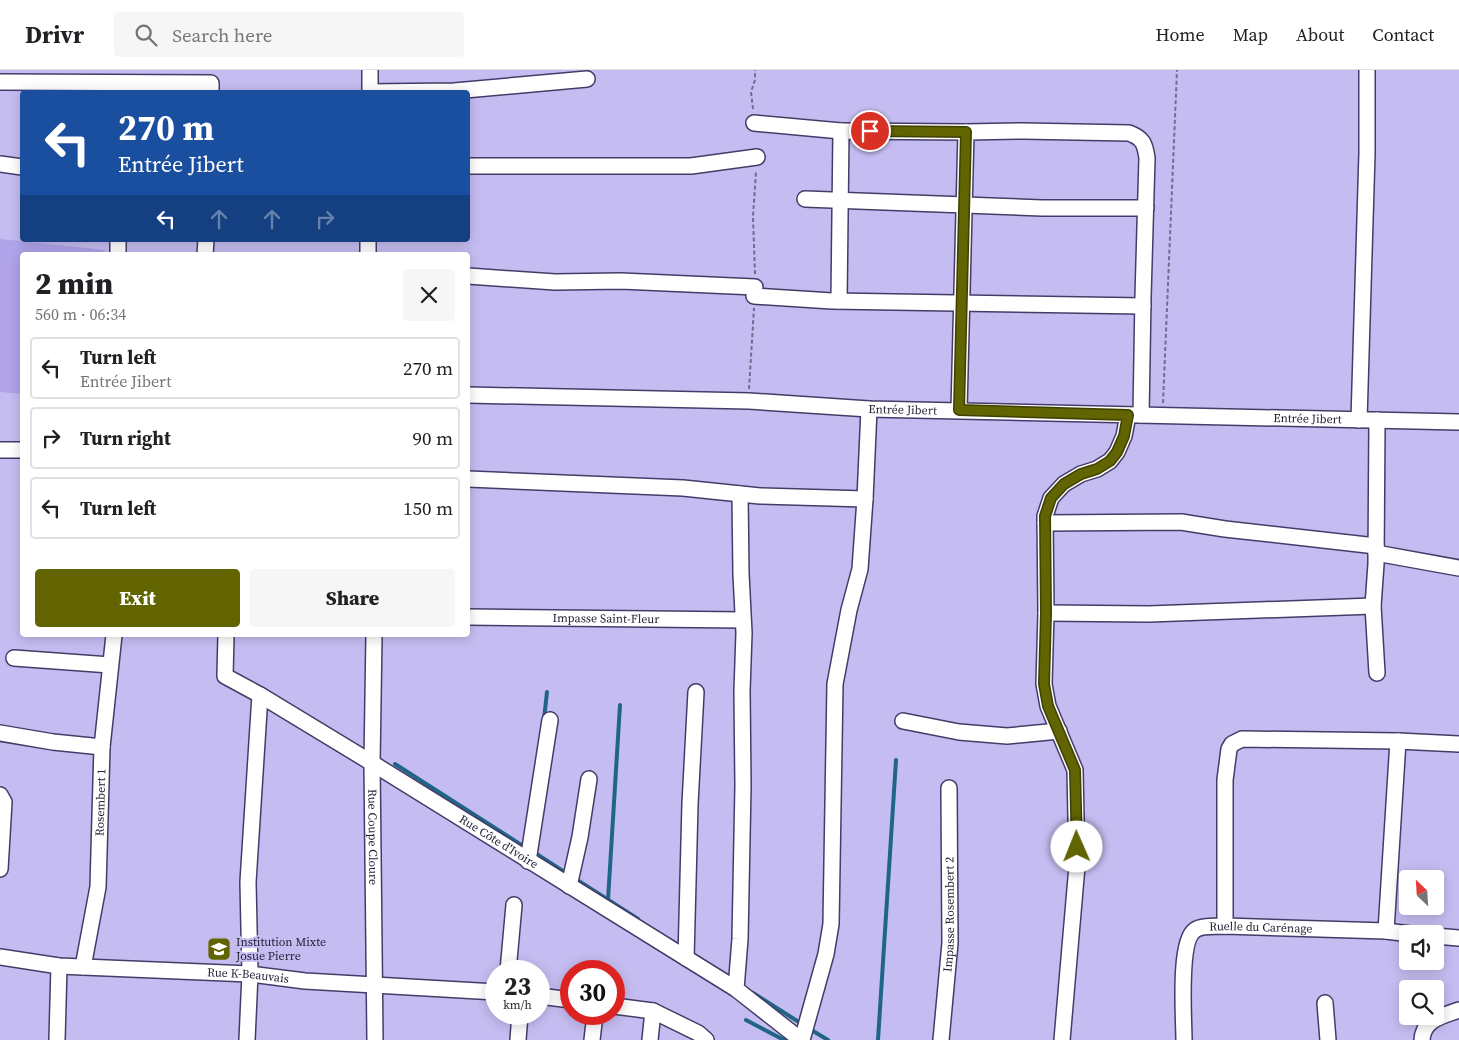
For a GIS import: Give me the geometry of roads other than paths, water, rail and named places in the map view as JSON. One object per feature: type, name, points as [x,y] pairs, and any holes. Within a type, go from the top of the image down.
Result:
[{"type":"street","points":[[370,70],[370,90]]},
{"type":"street","points":[[1359,420],[1367,154],[1366,70]]},
{"type":"street","points":[[465,90],[587,79]]},
{"type":"street","points":[[0,82],[108,88],[211,83],[211,90]]},
{"type":"street","points":[[754,123],[841,131],[966,132],[1023,130],[1129,133],[1139,137],[1145,145],[1147,158],[1146,208],[1142,306],[1134,415],[1117,452],[1110,461],[1064,484],[1051,498],[1045,516],[1046,613],[1044,684],[1048,706],[1075,770],[1077,866],[1062,1040]]},
{"type":"street","points":[[839,301],[841,131]]},
{"type":"street","points":[[959,410],[966,132]]},
{"type":"street","points":[[470,166],[691,166],[757,157]]},
{"type":"street","points":[[0,164],[20,167]]},
{"type":"street","points":[[804,199],[964,205],[1146,208]]},
{"type":"street","points":[[470,276],[555,282],[621,281],[839,301],[1142,306]]},
{"type":"street","name":"Entrée Jibert","points":[[470,395],[749,401],[869,408],[1162,416],[1459,422]]},
{"type":"street","points":[[801,1040],[826,954],[831,924],[835,684],[849,610],[860,569],[869,408]]},
{"type":"street","points":[[1377,420],[1376,549],[1373,606],[1377,674]]},
{"type":"street","points":[[0,450],[20,450]]},
{"type":"street","points":[[470,479],[683,488],[740,494],[865,499]]},
{"type":"street","points":[[736,989],[740,939],[743,786],[742,691],[744,620],[740,494]]},
{"type":"street","points":[[1045,524],[1181,522],[1376,549],[1459,568]]},
{"type":"street","points":[[1046,613],[1149,614],[1373,606]]},
{"type":"street","name":"Impasse Saint-Fleur","points":[[470,616],[744,620]]},
{"type":"street","name":"Rosembert 1","points":[[83,967],[98,887],[102,747],[114,637]]},
{"type":"street","name":"Rue Côte d'Ivoire","points":[[226,637],[225,676],[372,763],[736,989],[801,1040]]},
{"type":"street","name":"Rue Coupe Cloure","points":[[374,637],[372,763],[375,1040]]},
{"type":"street","points":[[14,658],[110,665]]},
{"type":"street","points":[[686,958],[690,804],[696,692]]},
{"type":"street","points":[[247,1040],[250,974],[248,882],[260,695]]},
{"type":"street","points":[[528,861],[550,720]]},
{"type":"street","points":[[903,721],[960,732],[1007,736],[1059,732]]},
{"type":"street","points":[[0,733],[53,742],[102,747]]},
{"type":"street","points":[[1225,926],[1225,780],[1229,749],[1232,744],[1242,739],[1398,741],[1459,744]]},
{"type":"street","points":[[1386,931],[1398,741]]},
{"type":"street","points":[[569,886],[590,779]]},
{"type":"street","name":"Impasse Rosembert 2","points":[[941,1040],[950,944],[949,788]]},
{"type":"street","points":[[0,795],[4,802],[0,869]]},
{"type":"street","points":[[509,960],[514,905]]},
{"type":"street","name":"Ruelle du Carénage","points":[[1184,1040],[1183,986],[1186,944],[1190,935],[1195,930],[1203,927],[1225,926],[1399,933]]},
{"type":"street","points":[[1444,937],[1459,938]]},
{"type":"street","name":"Rue K-Beauvais","points":[[0,957],[59,966],[250,974],[305,981],[485,991]]},
{"type":"street","points":[[57,1040],[59,966]]},
{"type":"street","points":[[1325,1002],[1328,1040]]},
{"type":"street","points":[[625,1007],[653,1011],[698,1033],[706,1040]]},
{"type":"street","points":[[1422,1040],[1423,1031],[1433,1020],[1459,1010]]},
{"type":"street","points":[[650,1040],[653,1011]]},
{"type":"street","points":[[518,1040],[519,1025]]},
{"type":"street","points":[[592,1040],[594,1025]]},
{"type":"waterway","points":[[544,719],[547,692]]},
{"type":"waterway","points":[[608,900],[620,705]]},
{"type":"waterway","points":[[878,1040],[896,760]]},
{"type":"waterway","points":[[395,764],[526,848]]},
{"type":"waterway","points":[[532,851],[569,875]]},
{"type":"waterway","points":[[574,878],[638,919]]},
{"type":"waterway","points":[[753,993],[802,1024]]},
{"type":"waterway","points":[[746,1020],[784,1040]]},
{"type":"waterway","points":[[808,1028],[828,1040]]},
{"type":"place","name":"Institution Mixte Josue Pierre","points":[[219,949]]}]
